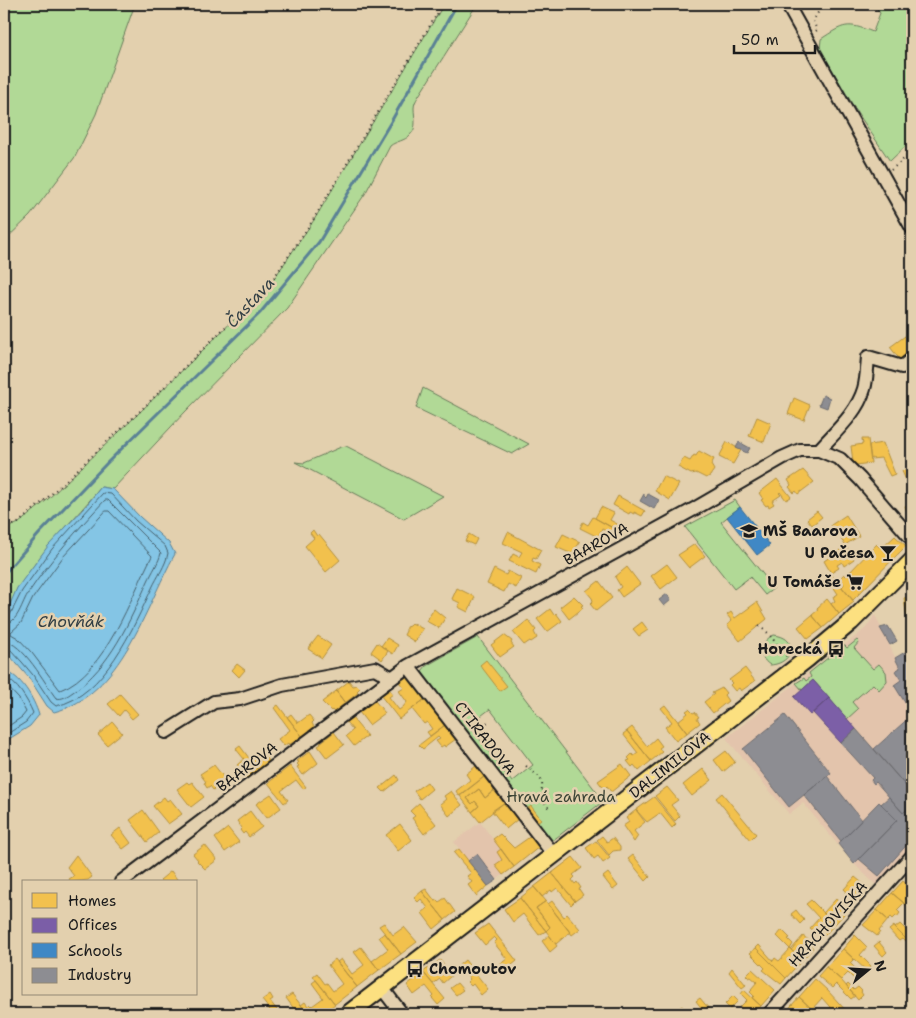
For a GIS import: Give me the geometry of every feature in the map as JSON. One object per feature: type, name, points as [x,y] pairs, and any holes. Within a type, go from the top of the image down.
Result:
[{"type":"main road","name":"DALIMILOVA","points":[[348,1014],[796,668],[851,622],[912,561]]},
{"type":"street","points":[[786,4],[912,228]]},
{"type":"street","points":[[912,359],[902,367],[868,357],[864,388],[856,406],[819,450],[840,459],[912,539]]},
{"type":"street","name":"BAAROVA","points":[[125,880],[408,666],[688,513],[782,458],[800,450],[819,450]]},
{"type":"street","name":"CTIRADOVA","points":[[408,666],[554,855]]},
{"type":"street","points":[[166,732],[214,702],[240,699],[282,685],[375,668],[392,678]]},
{"type":"street","name":"HRACHOVISKA","points":[[769,1014],[912,856]]},
{"type":"street","points":[[382,988],[402,1014]]},
{"type":"path","points":[[4,534],[5,529],[18,523],[52,494],[136,415],[271,282],[313,220],[443,4]]},
{"type":"path","points":[[806,38],[817,30],[813,21],[823,4]]},
{"type":"path","points":[[882,174],[912,152]]},
{"type":"path","points":[[759,626],[768,633],[796,668]]},
{"type":"path","points":[[451,722],[484,724],[491,722]]},
{"type":"path","points":[[526,766],[542,780],[543,787],[540,796],[550,810]]},
{"type":"shaded area","points":[[875,615],[895,657],[905,652],[910,663],[912,663],[912,844],[876,885],[854,864],[803,803],[789,814],[726,738],[860,633]]},
{"type":"shaded area","points":[[480,822],[514,867],[488,886],[454,842]]},
{"type":"green space","points":[[4,4],[135,4],[96,114],[75,157],[30,216],[4,241],[4,188],[8,163],[6,129],[4,125]]},
{"type":"green space","points":[[444,4],[477,4],[416,101],[414,105],[414,129],[406,139],[390,146],[365,194],[287,308],[113,489],[101,487],[35,564],[13,598],[4,618],[4,529],[19,523],[47,500],[137,415],[271,283],[314,220]]},
{"type":"green space","points":[[874,4],[912,4],[912,140],[890,161],[857,112],[820,49],[821,39],[835,30],[846,26],[873,32],[880,13]]},
{"type":"green space","points":[[423,388],[529,444],[512,454],[416,408]]},
{"type":"green space","points":[[346,446],[443,496],[404,519],[295,462],[304,463]]},
{"type":"green space","points":[[735,500],[740,507],[721,522],[774,588],[765,595],[750,577],[734,589],[685,527]]},
{"type":"green space","points":[[774,635],[783,637],[788,641],[791,651],[778,664],[770,665],[763,657],[761,649],[766,641]]},
{"type":"green space","name":"Hravá zahrada","points":[[478,637],[602,799],[601,803],[552,841],[424,679],[422,671],[426,666]],"holes":[[[490,709],[533,765],[512,782],[469,725]]]},
{"type":"green space","points":[[857,640],[859,642],[854,648],[873,669],[879,664],[886,672],[887,681],[879,690],[873,684],[852,702],[858,709],[847,719],[813,680],[802,690],[796,683],[804,678],[806,681],[811,677],[809,673],[844,645],[847,648]]},
{"type":"water","name":"Chovňák","points":[[101,487],[113,489],[169,543],[175,554],[141,623],[114,669],[97,688],[77,703],[54,712],[47,706],[29,678],[4,649],[4,618],[17,588],[48,546]]},
{"type":"water","points":[[4,671],[10,673],[21,682],[34,702],[39,715],[30,726],[4,742]]},
{"type":"building: Homes","points":[[912,331],[912,352],[901,361],[890,347]]},
{"type":"building: Homes","points":[[794,398],[810,405],[804,420],[788,414]]},
{"type":"building: Homes","points":[[757,417],[771,423],[764,442],[749,436]]},
{"type":"building: Homes","points":[[862,439],[868,439],[871,463],[856,465],[853,462],[851,446],[863,444]]},
{"type":"building: Homes","points":[[727,442],[741,450],[733,464],[719,457]]},
{"type":"building: Homes","points":[[883,443],[895,474],[890,476],[881,458],[871,459],[869,445]]},
{"type":"building: Homes","points":[[699,451],[714,459],[711,465],[714,470],[706,478],[696,473],[691,474],[678,467],[684,458],[690,461]]},
{"type":"building: Homes","points":[[912,468],[912,494],[902,471]]},
{"type":"building: Homes","points":[[803,470],[814,482],[798,494],[796,491],[794,493],[789,487],[791,485],[788,480]]},
{"type":"building: Homes","points":[[663,476],[679,484],[670,500],[655,491]]},
{"type":"building: Homes","points":[[777,479],[791,497],[786,500],[780,492],[781,495],[772,501],[774,504],[769,507],[768,505],[766,506],[761,500],[763,499],[759,493]]},
{"type":"building: Homes","points":[[618,496],[645,511],[642,516],[634,512],[634,514],[630,512],[629,514],[613,505]]},
{"type":"building: Homes","points":[[912,503],[912,515],[909,517],[905,506]]},
{"type":"building: Homes","points":[[601,507],[614,513],[610,520],[619,525],[616,530],[595,518]]},
{"type":"building: Homes","points":[[817,511],[822,517],[812,525],[807,519]]},
{"type":"building: Homes","points":[[846,515],[859,536],[845,545],[841,539],[843,537],[837,528],[834,530],[831,525]]},
{"type":"building: Homes","points":[[593,517],[613,528],[610,533],[602,529],[598,537],[580,528],[583,522],[588,525]]},
{"type":"building: Homes","points":[[313,530],[317,536],[319,534],[340,560],[326,572],[305,546],[314,538],[310,533]]},
{"type":"building: Homes","points":[[508,532],[541,550],[536,559],[533,558],[532,561],[540,565],[536,574],[509,561],[513,554],[519,557],[522,552],[503,543]]},
{"type":"building: Homes","points":[[469,534],[477,539],[474,545],[465,541]]},
{"type":"building: Homes","points":[[563,534],[580,542],[572,554],[556,547]]},
{"type":"building: Homes","points":[[895,536],[906,546],[853,600],[842,587],[844,584],[839,579],[844,574],[846,576],[877,544],[879,547],[882,545],[883,547]]},
{"type":"building: Homes","points":[[695,544],[705,556],[689,568],[678,555]]},
{"type":"building: Homes","points":[[846,546],[854,559],[844,566],[842,562],[837,565],[839,568],[831,573],[824,561]]},
{"type":"building: Homes","points":[[667,564],[677,577],[661,589],[651,576]]},
{"type":"building: Homes","points":[[627,567],[640,584],[622,597],[617,590],[621,587],[615,577]]},
{"type":"building: Homes","points":[[494,569],[506,575],[508,571],[521,578],[516,588],[508,584],[504,592],[487,584]]},
{"type":"building: Homes","points":[[831,574],[854,602],[839,614],[831,604],[835,601],[833,597],[838,594],[827,577]]},
{"type":"building: Homes","points":[[599,581],[612,598],[596,611],[590,604],[593,601],[592,598],[586,591]]},
{"type":"building: Homes","points":[[457,588],[475,597],[468,612],[458,607],[460,603],[452,599]]},
{"type":"building: Homes","points":[[574,596],[583,605],[581,606],[583,608],[569,619],[560,607]]},
{"type":"building: Homes","points":[[912,596],[912,618],[907,619],[904,598]]},
{"type":"building: Homes","points":[[827,599],[839,614],[823,628],[812,615]]},
{"type":"building: Homes","points":[[757,602],[767,619],[740,641],[727,625],[732,621],[727,615],[731,612],[735,618]]},
{"type":"building: Homes","points":[[434,609],[445,618],[439,628],[426,621]]},
{"type":"building: Homes","points":[[550,609],[562,621],[547,632],[537,619]]},
{"type":"building: Homes","points":[[812,615],[823,628],[808,639],[798,627]]},
{"type":"building: Homes","points":[[528,620],[536,630],[534,632],[537,638],[524,645],[513,632]]},
{"type":"building: Homes","points":[[642,622],[648,630],[639,636],[633,629]]},
{"type":"building: Homes","points":[[412,623],[423,629],[415,642],[404,635],[406,627]]},
{"type":"building: Homes","points":[[504,635],[512,641],[511,643],[514,647],[500,657],[491,645]]},
{"type":"building: Homes","points":[[318,636],[331,645],[322,658],[308,649]]},
{"type":"building: Homes","points":[[387,638],[398,645],[393,654],[381,646]]},
{"type":"building: Homes","points":[[377,643],[388,651],[382,660],[371,652]]},
{"type":"building: Homes","points":[[486,660],[507,686],[500,691],[480,665]]},
{"type":"building: Homes","points":[[237,664],[245,670],[239,677],[232,670]]},
{"type":"building: Homes","points":[[745,668],[755,681],[741,691],[739,688],[735,691],[730,685],[732,683],[729,680]]},
{"type":"building: Homes","points":[[407,676],[425,699],[399,719],[381,696],[389,689],[393,694],[389,697],[399,710],[403,707],[407,702],[399,691],[404,688],[399,682]]},
{"type":"building: Homes","points":[[349,681],[353,686],[357,685],[360,688],[357,691],[358,693],[345,703],[336,691]]},
{"type":"building: Homes","points":[[722,688],[726,693],[724,695],[728,701],[713,713],[704,702],[714,694],[712,693]]},
{"type":"building: Homes","points":[[336,691],[345,703],[334,712],[322,702]]},
{"type":"building: Homes","points":[[120,694],[138,714],[132,719],[124,710],[119,716],[108,704]]},
{"type":"building: Homes","points":[[425,699],[445,725],[430,736],[427,732],[432,729],[427,722],[424,724],[412,709]]},
{"type":"building: Homes","points":[[375,701],[385,713],[369,725],[359,712]]},
{"type":"building: Homes","points":[[278,705],[302,736],[289,745],[288,743],[284,746],[278,739],[290,730],[274,708]]},
{"type":"building: Homes","points":[[665,705],[687,733],[676,741],[665,727],[672,722],[661,708]]},
{"type":"building: Homes","points":[[689,709],[699,717],[697,718],[700,723],[687,733],[678,721],[688,713],[686,711]]},
{"type":"building: Homes","points":[[291,714],[298,723],[309,715],[314,721],[312,723],[314,727],[302,736],[287,717]]},
{"type":"building: Homes","points":[[352,718],[367,736],[354,746],[346,736],[353,730],[346,722]]},
{"type":"building: Homes","points":[[113,722],[122,733],[107,745],[98,735]]},
{"type":"building: Homes","points":[[445,725],[456,739],[445,747],[444,745],[441,747],[436,741],[440,739],[438,737],[423,749],[419,745]]},
{"type":"building: Homes","points":[[632,727],[647,746],[656,738],[662,746],[659,748],[662,752],[651,761],[627,731]]},
{"type":"building: Homes","points":[[627,731],[651,761],[639,771],[627,761],[630,760],[628,758],[632,754],[634,756],[638,753],[623,734]]},
{"type":"building: Homes","points":[[334,732],[344,745],[327,758],[318,746]]},
{"type":"building: Homes","points":[[240,746],[258,770],[247,778],[237,765],[244,759],[236,749]]},
{"type":"building: Homes","points":[[265,748],[270,754],[266,757],[269,761],[258,770],[249,758]]},
{"type":"building: Homes","points":[[310,751],[318,763],[303,775],[297,767],[299,762],[297,761]]},
{"type":"building: Homes","points":[[726,751],[735,762],[723,772],[714,760]]},
{"type":"building: Homes","points":[[622,764],[631,776],[611,792],[607,786],[604,789],[598,781]]},
{"type":"building: Homes","points":[[214,765],[226,780],[213,790],[210,786],[207,788],[204,783],[206,782],[200,774]]},
{"type":"building: Homes","points":[[290,766],[306,787],[303,789],[296,780],[281,791],[288,800],[284,803],[268,783]]},
{"type":"building: Homes","points":[[476,766],[485,776],[459,796],[456,791],[470,780],[466,774]]},
{"type":"building: Homes","points":[[703,769],[712,780],[692,796],[683,785]]},
{"type":"building: Homes","points":[[396,775],[399,780],[384,792],[380,788]]},
{"type":"building: Homes","points":[[484,777],[494,790],[485,798],[479,789],[467,798],[472,804],[475,801],[479,806],[472,812],[460,796]]},
{"type":"building: Homes","points":[[187,782],[189,784],[192,782],[204,797],[191,807],[177,789]]},
{"type":"building: Homes","points":[[427,782],[432,789],[420,799],[414,791]]},
{"type":"building: Homes","points":[[667,787],[678,800],[671,805],[680,816],[675,821],[655,796]]},
{"type":"building: Homes","points":[[479,789],[485,798],[495,790],[505,802],[480,822],[472,812],[479,806],[475,801],[472,804],[467,798]]},
{"type":"building: Homes","points":[[451,791],[462,805],[449,816],[440,804],[446,799],[444,796]]},
{"type":"building: Homes","points":[[722,793],[756,834],[750,840],[716,798]]},
{"type":"building: Homes","points":[[271,794],[281,808],[267,818],[256,804]]},
{"type":"building: Homes","points":[[164,797],[167,801],[170,799],[182,814],[168,824],[153,806]]},
{"type":"building: Homes","points":[[654,797],[676,824],[672,828],[660,813],[647,822],[636,810]]},
{"type":"building: Homes","points":[[505,802],[518,819],[506,829],[492,811]]},
{"type":"building: Homes","points":[[419,803],[436,824],[424,834],[412,818],[415,816],[410,811]]},
{"type":"building: Homes","points":[[531,806],[541,819],[537,822],[527,809]]},
{"type":"building: Homes","points":[[143,810],[159,832],[147,842],[130,820]]},
{"type":"building: Homes","points":[[636,810],[645,822],[634,831],[638,836],[634,842],[623,826],[629,822],[626,818]]},
{"type":"building: Homes","points":[[250,811],[262,827],[249,837],[240,830],[242,828],[237,821]]},
{"type":"building: Homes","points":[[400,824],[412,840],[398,851],[386,835]]},
{"type":"building: Homes","points":[[120,828],[131,843],[123,849],[111,835]]},
{"type":"building: Homes","points":[[228,828],[239,842],[225,852],[215,838]]},
{"type":"building: Homes","points":[[500,834],[514,848],[531,836],[539,847],[514,867],[493,839]]},
{"type":"building: Homes","points":[[602,836],[607,842],[613,838],[620,847],[620,850],[613,851],[609,855],[597,840]]},
{"type":"building: Homes","points":[[596,841],[610,858],[603,863],[598,856],[594,859],[586,848]]},
{"type":"building: Homes","points":[[205,845],[217,860],[205,869],[193,854]]},
{"type":"building: Homes","points":[[459,849],[488,886],[476,896],[468,885],[472,882],[467,876],[471,873],[454,853]]},
{"type":"building: Homes","points":[[501,849],[514,867],[503,875],[495,865],[502,860],[497,852]]},
{"type":"building: Homes","points":[[76,855],[92,877],[88,880],[70,880],[74,876],[67,867]]},
{"type":"building: Homes","points":[[633,855],[650,877],[646,881],[628,859]]},
{"type":"building: Homes","points":[[573,857],[582,868],[573,875],[575,877],[572,880],[575,884],[577,882],[583,895],[575,901],[552,873]]},
{"type":"building: Homes","points":[[171,871],[178,880],[160,880]]},
{"type":"building: Homes","points":[[552,873],[575,901],[571,905],[557,888],[542,897],[534,887]]},
{"type":"building: Homes","points":[[608,873],[618,886],[613,890],[603,877]]},
{"type":"building: Homes","points":[[855,877],[867,887],[856,900],[852,895],[850,898],[844,889]]},
{"type":"building: Homes","points":[[903,881],[908,885],[910,882],[912,884],[912,899],[906,905],[892,893]]},
{"type":"building: Homes","points":[[534,887],[546,901],[536,908],[550,927],[546,931],[520,898]]},
{"type":"building: Homes","points":[[426,889],[435,901],[439,902],[445,898],[455,912],[445,920],[422,891]]},
{"type":"building: Homes","points":[[422,891],[445,920],[434,929],[422,913],[428,908],[421,899],[418,902],[414,898]]},
{"type":"building: Homes","points":[[892,893],[904,903],[897,910],[900,913],[897,917],[893,919],[891,917],[888,920],[877,910]]},
{"type":"building: Homes","points":[[520,898],[546,931],[539,935],[523,914],[513,922],[504,909]]},
{"type":"building: Homes","points":[[836,899],[846,912],[835,924],[823,913]]},
{"type":"building: Homes","points":[[811,900],[835,924],[824,936],[810,928],[819,918],[806,904]]},
{"type":"building: Homes","points":[[546,901],[570,932],[556,944],[546,931],[550,927],[536,908]]},
{"type":"building: Homes","points":[[552,901],[564,917],[567,914],[580,929],[572,935],[548,904]]},
{"type":"building: Homes","points":[[796,910],[804,920],[800,924],[791,914]]},
{"type":"building: Homes","points":[[877,910],[888,920],[877,936],[863,925]]},
{"type":"building: Homes","points":[[384,923],[393,935],[404,927],[417,942],[401,954],[379,926]]},
{"type":"building: Homes","points":[[488,924],[517,961],[506,970],[500,964],[507,959],[494,943],[497,940],[494,937],[485,945],[475,933]]},
{"type":"building: Homes","points":[[900,924],[911,935],[907,940],[895,928]]},
{"type":"building: Homes","points":[[894,926],[907,940],[904,941],[902,939],[899,941],[889,930]]},
{"type":"building: Homes","points":[[782,930],[793,944],[790,949],[777,936]]},
{"type":"building: Homes","points":[[385,933],[401,954],[379,970],[372,961],[388,949],[379,937]]},
{"type":"building: Homes","points":[[549,935],[557,946],[550,952],[542,941]]},
{"type":"building: Homes","points":[[855,935],[867,947],[860,955],[871,966],[867,971],[843,949]]},
{"type":"building: Homes","points":[[803,936],[811,942],[809,944],[813,948],[802,960],[791,950]]},
{"type":"building: Homes","points":[[879,942],[887,952],[883,956],[874,946]]},
{"type":"building: Homes","points":[[759,945],[773,961],[775,958],[779,961],[790,949],[802,960],[786,978],[756,948]]},
{"type":"building: Homes","points":[[361,947],[379,970],[357,987],[337,962],[341,959],[352,974],[364,965],[354,952]]},
{"type":"building: Homes","points":[[756,948],[786,978],[781,984],[763,970],[765,968],[750,953]]},
{"type":"building: Homes","points":[[843,949],[854,959],[850,963],[861,974],[856,981],[848,973],[841,980],[826,967]]},
{"type":"building: Homes","points":[[335,959],[357,987],[335,1004],[313,976],[317,973],[333,991],[342,984],[328,965]]},
{"type":"building: Homes","points":[[440,960],[451,976],[443,983],[440,979],[433,984],[423,972]]},
{"type":"building: Homes","points":[[465,960],[488,989],[481,995],[473,984],[471,986],[467,982],[470,979],[459,965]]},
{"type":"building: Homes","points":[[826,967],[855,996],[851,999],[836,984],[832,988],[818,976]]},
{"type":"building: Homes","points":[[732,968],[746,985],[742,988],[729,972]]},
{"type":"building: Homes","points":[[752,969],[775,990],[761,1006],[752,998],[754,996],[750,992],[757,982],[746,975]]},
{"type":"building: Homes","points":[[423,972],[445,999],[438,1005],[426,986],[414,995],[407,985]]},
{"type":"building: Homes","points":[[815,979],[849,1014],[836,1014],[822,998],[812,1009],[799,997]]},
{"type":"building: Homes","points":[[316,980],[335,1004],[322,1014],[308,1014],[301,1005],[305,1002],[308,1006],[310,1004],[312,1006],[323,998],[312,983]]},
{"type":"building: Homes","points":[[457,983],[463,990],[456,995],[450,988]]},
{"type":"building: Homes","points":[[848,984],[854,990],[858,987],[862,991],[863,995],[858,1000],[846,986]]},
{"type":"building: Homes","points":[[744,990],[761,1006],[753,1014],[746,1014],[740,1007],[747,1000],[741,994]]},
{"type":"building: Homes","points":[[270,994],[273,999],[270,1001],[280,1014],[273,1014],[262,1000]]},
{"type":"building: Homes","points":[[292,994],[308,1014],[298,1014],[286,998]]},
{"type":"building: Homes","points":[[733,996],[738,1001],[730,1009],[725,1004]]},
{"type":"building: Homes","points":[[799,997],[811,1008],[805,1014],[784,1014]]},
{"type":"building: Homes","points":[[700,998],[713,1014],[706,1014],[696,1001]]},
{"type":"building: Homes","points":[[682,1006],[689,1014],[671,1014]]},
{"type":"building: Offices","points":[[813,680],[829,698],[810,715],[794,697]]},
{"type":"building: Offices","points":[[829,698],[856,729],[841,743],[813,713]]},
{"type":"building: Schools","name":"MŠ Baarova","points":[[740,507],[770,545],[757,555],[727,517]]},
{"type":"building: Industry","points":[[823,395],[830,398],[827,408],[819,405]]},
{"type":"building: Industry","points":[[739,442],[750,448],[747,453],[736,448]]},
{"type":"building: Industry","points":[[644,494],[646,498],[648,494],[659,500],[654,509],[640,501]]},
{"type":"building: Industry","points":[[667,594],[671,600],[664,606],[659,600]]},
{"type":"building: Industry","points":[[888,626],[897,641],[890,645],[880,628]]},
{"type":"building: Industry","points":[[905,652],[910,663],[912,663],[912,714],[894,685],[901,680],[895,671],[900,668],[895,658]]},
{"type":"building: Industry","points":[[785,715],[831,773],[789,807],[743,749]]},
{"type":"building: Industry","points":[[912,715],[912,793],[874,749]]},
{"type":"building: Industry","points":[[856,729],[912,793],[912,805],[903,813],[876,782],[874,784],[871,780],[873,778],[841,743]]},
{"type":"building: Industry","points":[[827,776],[862,820],[841,841],[804,795]]},
{"type":"building: Industry","points":[[889,797],[903,813],[912,805],[912,839],[879,876],[859,859],[897,820],[881,804]]},
{"type":"building: Industry","points":[[879,802],[897,820],[854,864],[838,844]]},
{"type":"building: Industry","points":[[477,854],[497,880],[488,886],[468,861]]},
{"type":"waterway","name":"Častava","points":[[4,574],[39,534],[107,463],[260,313],[319,242],[392,120],[457,4]]},
{"type":"place","name":"MŠ Baarova","points":[[749,531]]},
{"type":"place","name":"U Pačesa","points":[[888,553]]},
{"type":"place","name":"U Tomáše","points":[[855,582]]},
{"type":"place","name":"Horecká","points":[[836,649]]},
{"type":"place","name":"Chomoutov","points":[[415,969]]}]
